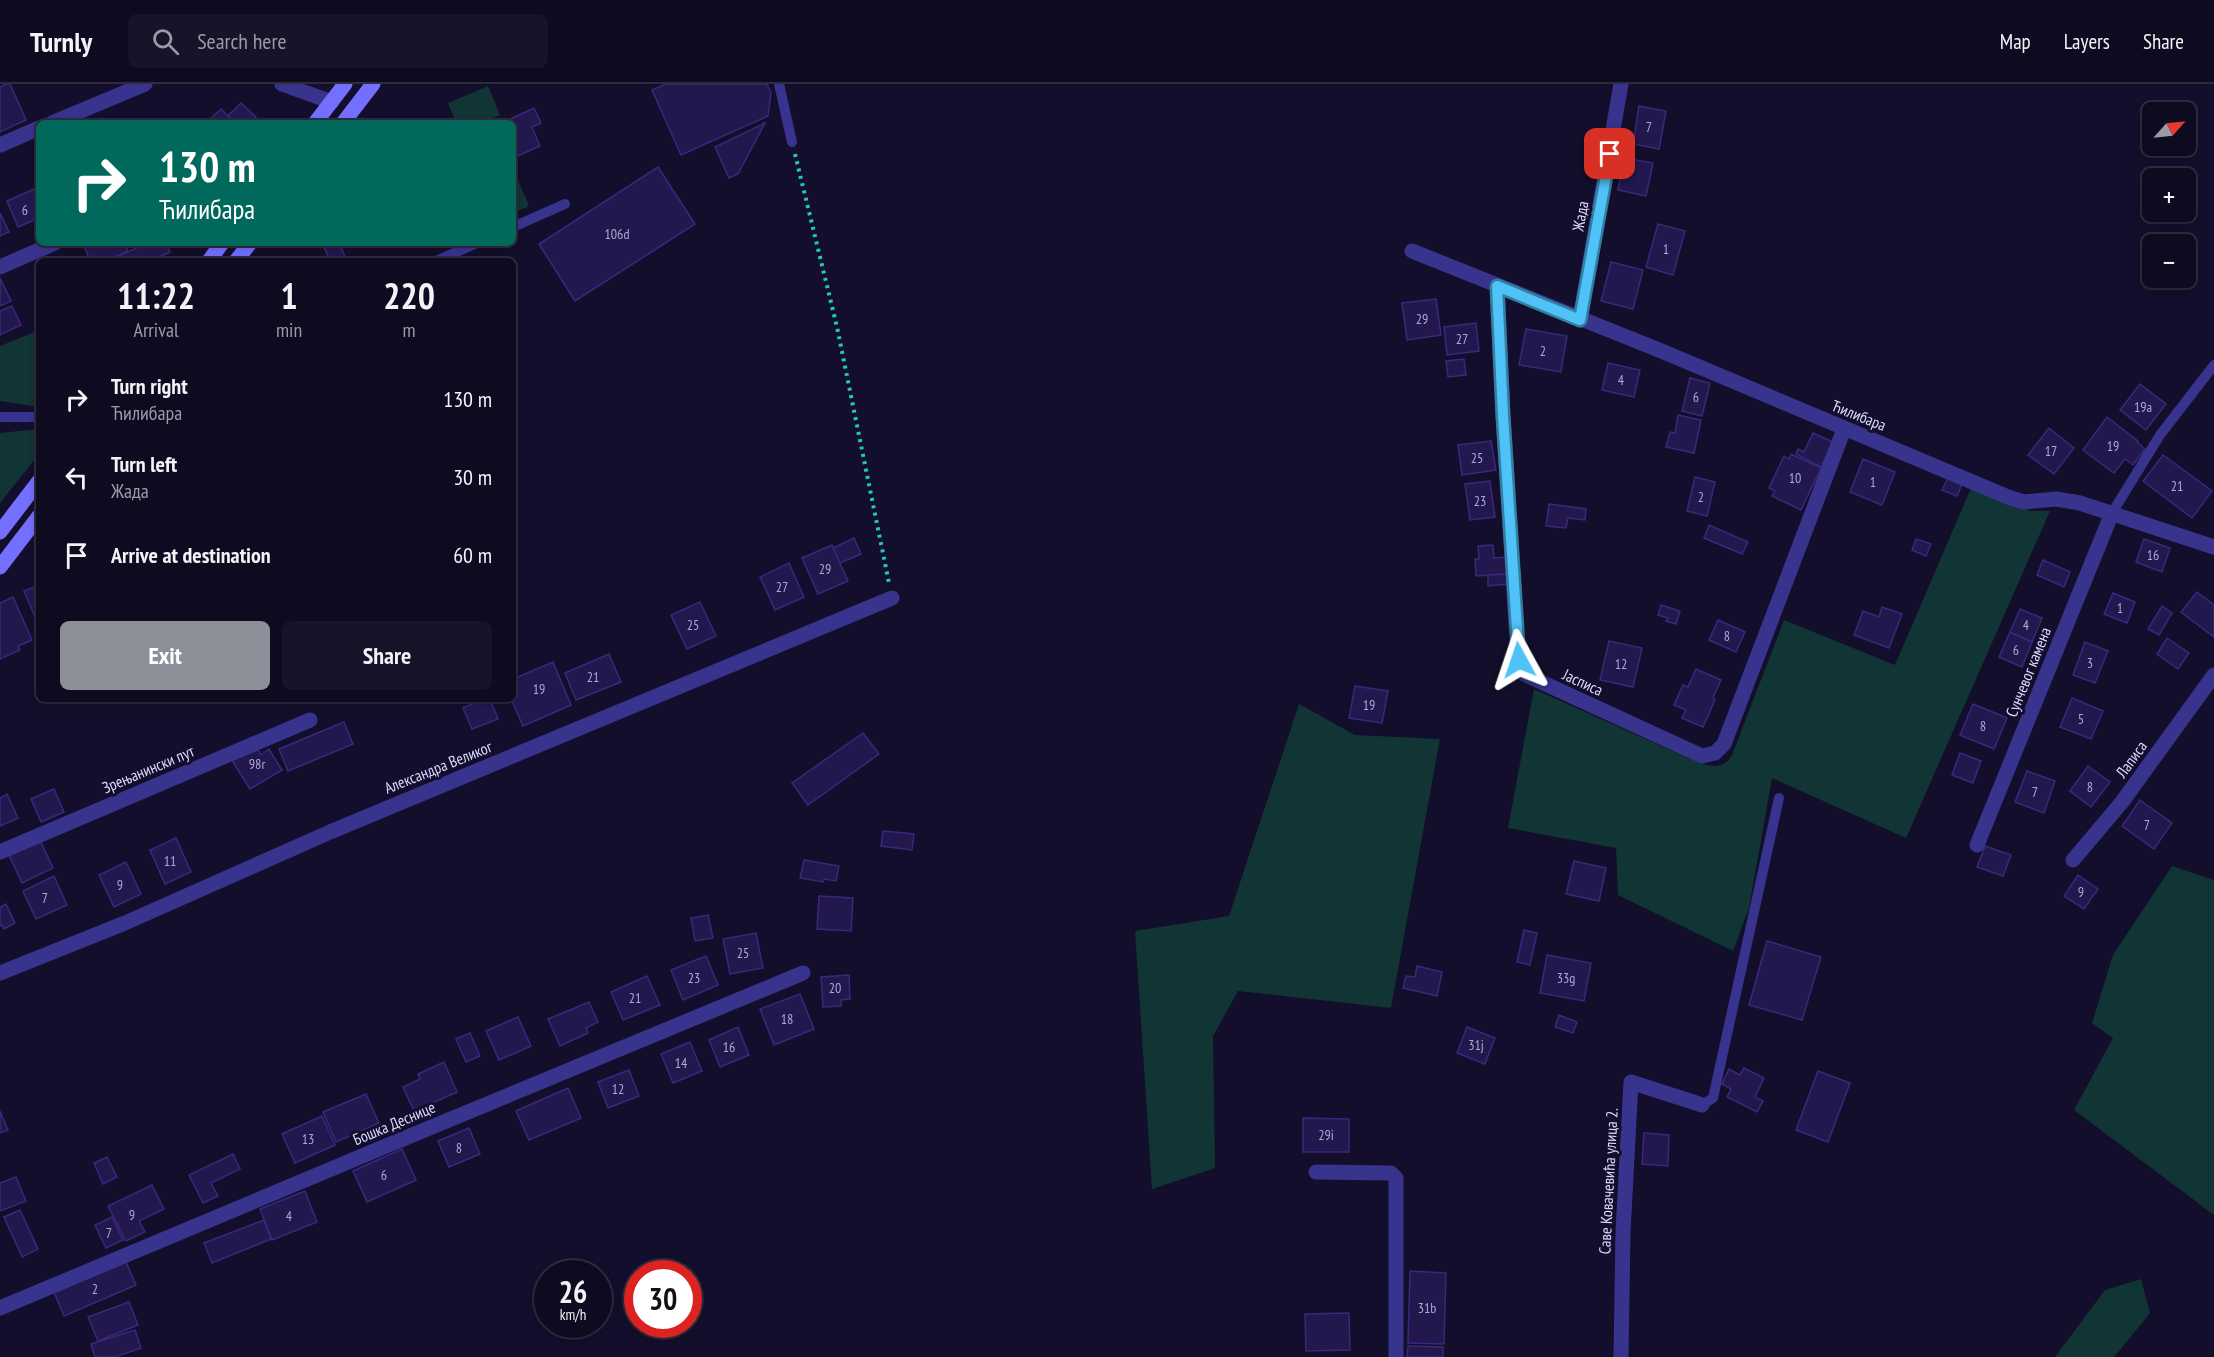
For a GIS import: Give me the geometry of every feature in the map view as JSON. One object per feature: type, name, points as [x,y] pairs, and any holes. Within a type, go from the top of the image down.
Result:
[{"type":"main road","points":[[317,120],[345,84]]},
{"type":"main road","points":[[345,120],[373,84]]},
{"type":"main road","points":[[238,258],[248,246]]},
{"type":"main road","points":[[0,532],[36,485]]},
{"type":"main road","points":[[0,567],[36,520]]},
{"type":"street","points":[[59,120],[144,84]]},
{"type":"street","points":[[282,84],[332,102]]},
{"type":"street","name":"Жада","points":[[1580,320],[1622,84]]},
{"type":"street","points":[[0,145],[36,129]]},
{"type":"street","points":[[0,267],[48,246]]},
{"type":"street","points":[[1412,251],[1497,286]]},
{"type":"street","name":"Ћилибара","points":[[1497,286],[1659,350],[2018,500],[2024,502],[2056,499],[2080,503],[2214,547]]},
{"type":"street","name":"Јасписа","points":[[1497,286],[1503,428],[1521,670],[1528,676],[1702,756],[1715,753],[1724,744],[1844,429]]},
{"type":"street","name":"Сунчевог камена","points":[[1977,845],[2112,513]]},
{"type":"street","name":"Александра Великог","points":[[0,973],[125,923],[330,832],[892,598]]},
{"type":"street","name":"Лаписа","points":[[2073,860],[2122,802],[2214,675]]},
{"type":"street","name":"Зрењанински пут","points":[[0,852],[310,720]]},
{"type":"street","name":"Бошка Деснице","points":[[0,1308],[803,973]]},
{"type":"street","name":"Саве Ковачевића улица 2.","points":[[1621,1357],[1623,1232],[1630,1082],[1702,1105]]},
{"type":"street","points":[[1316,1172],[1391,1173],[1396,1178],[1396,1357]]},
{"type":"lane","points":[[778,84],[792,142]]},
{"type":"lane","points":[[516,226],[565,204]]},
{"type":"lane","points":[[443,258],[470,246]]},
{"type":"lane","points":[[2112,513],[2160,435],[2214,365]]},
{"type":"lane","points":[[0,417],[36,417]]},
{"type":"lane","points":[[1702,1105],[1713,1098],[1779,798]]},
{"type":"path","points":[[792,142],[837,327],[892,598]]},
{"type":"green space","points":[[488,86],[500,115],[488,120],[455,120],[448,103]]},
{"type":"green space","points":[[516,175],[529,206],[516,212]]},
{"type":"green space","points":[[36,331],[36,407],[0,401],[0,346]]},
{"type":"green space","points":[[36,429],[36,458],[0,503],[0,433]]},
{"type":"green space","points":[[1971,488],[2031,511],[2050,511],[1906,838],[1772,778],[1749,908],[1733,951],[1618,895],[1616,848],[1508,828],[1534,689],[1688,758],[1706,765],[1717,766],[1728,761],[1732,755],[1784,620],[1895,665]]},
{"type":"green space","points":[[1299,704],[1355,735],[1440,739],[1391,1008],[1238,991],[1213,1036],[1215,1168],[1152,1189],[1135,931],[1229,916]]},
{"type":"green space","points":[[2172,866],[2214,880],[2214,1215],[2074,1110],[2113,1038],[2092,1023],[2113,955]]},
{"type":"green space","points":[[2141,1279],[2150,1313],[2114,1357],[2055,1357],[2105,1290]]},
{"type":"building","points":[[10,84],[26,120],[0,132],[0,87]]},
{"type":"building","points":[[666,84],[767,84],[771,93],[768,116],[681,155],[652,90]]},
{"type":"building","points":[[241,103],[256,117],[253,120],[232,120],[228,116]]},
{"type":"building","points":[[1639,106],[1666,111],[1659,149],[1633,144]]},
{"type":"building","points":[[534,108],[541,123],[532,127],[540,146],[516,157],[516,120],[508,120]]},
{"type":"building","points":[[221,109],[232,120],[209,120]]},
{"type":"building","points":[[765,123],[738,174],[729,178],[715,147]]},
{"type":"building","points":[[1624,158],[1653,163],[1646,196],[1618,190]]},
{"type":"building","points":[[658,167],[695,224],[575,301],[539,244]]},
{"type":"building","points":[[36,188],[36,219],[18,227],[7,201]]},
{"type":"building","points":[[0,213],[9,232],[0,236]]},
{"type":"building","points":[[1658,224],[1685,231],[1673,275],[1646,267]]},
{"type":"building","points":[[84,246],[126,246],[128,251],[113,258],[89,258]]},
{"type":"building","points":[[141,246],[167,246],[170,252],[157,258],[114,258]]},
{"type":"building","points":[[323,246],[340,246],[346,258],[324,258],[328,256]]},
{"type":"building","points":[[1611,262],[1643,270],[1633,309],[1601,301]]},
{"type":"building","points":[[0,278],[11,301],[0,306]]},
{"type":"building","points":[[1436,299],[1441,335],[1407,340],[1402,303]]},
{"type":"building","points":[[12,306],[21,325],[0,335],[0,311]]},
{"type":"building","points":[[1476,323],[1479,351],[1447,355],[1444,327]]},
{"type":"building","points":[[1526,329],[1567,336],[1561,372],[1519,365]]},
{"type":"building","points":[[1464,359],[1466,375],[1448,377],[1446,361]]},
{"type":"building","points":[[1608,363],[1640,370],[1634,397],[1602,390]]},
{"type":"building","points":[[1690,378],[1710,383],[1702,416],[1682,411]]},
{"type":"building","points":[[2140,384],[2166,404],[2146,430],[2120,410]]},
{"type":"building","points":[[1678,415],[1701,420],[1694,453],[1666,447],[1670,432],[1675,433]]},
{"type":"building","points":[[2107,417],[2145,449],[2133,465],[2125,459],[2114,473],[2083,450]]},
{"type":"building","points":[[2049,428],[2074,448],[2054,474],[2028,455]]},
{"type":"building","points":[[1813,433],[1833,442],[1821,467],[1796,454],[1798,449],[1804,452]]},
{"type":"building","points":[[1491,441],[1496,470],[1462,475],[1458,445]]},
{"type":"building","points":[[1791,454],[1821,468],[1801,510],[1772,496],[1775,491],[1769,488],[1784,456],[1789,459]]},
{"type":"building","points":[[2163,455],[2212,491],[2192,518],[2143,481]]},
{"type":"building","points":[[1863,459],[1895,472],[1882,505],[1850,492]]},
{"type":"building","points":[[1695,477],[1715,482],[1707,516],[1687,511]]},
{"type":"building","points":[[1948,478],[1962,484],[1957,496],[1942,490]]},
{"type":"building","points":[[1490,481],[1495,517],[1470,520],[1465,484]]},
{"type":"building","points":[[1549,504],[1586,509],[1585,520],[1568,518],[1566,528],[1546,526]]},
{"type":"building","points":[[1709,525],[1748,542],[1742,554],[1704,538]]},
{"type":"building","points":[[854,538],[861,554],[840,563],[833,548]]},
{"type":"building","points":[[1916,539],[1931,544],[1926,556],[1912,550]]},
{"type":"building","points":[[2144,539],[2170,548],[2162,572],[2136,562]]},
{"type":"building","points":[[832,545],[848,581],[818,594],[802,558]]},
{"type":"building","points":[[1493,545],[1494,558],[1506,557],[1507,574],[1476,576],[1475,559],[1479,559],[1478,546]]},
{"type":"building","points":[[2043,560],[2070,572],[2064,587],[2037,575]]},
{"type":"building","points":[[789,563],[804,597],[775,610],[760,577]]},
{"type":"building","points":[[1507,574],[1508,584],[1488,586],[1488,575]]},
{"type":"building","points":[[36,586],[36,620],[24,591]]},
{"type":"building","points":[[2197,592],[2214,605],[2214,637],[2181,612]]},
{"type":"building","points":[[2113,593],[2135,602],[2127,623],[2104,614]]},
{"type":"building","points":[[13,597],[32,640],[18,646],[20,650],[0,659],[0,603]]},
{"type":"building","points":[[700,602],[716,636],[687,649],[671,615]]},
{"type":"building","points":[[1661,605],[1680,611],[1676,624],[1658,615]]},
{"type":"building","points":[[2162,606],[2172,613],[2159,635],[2148,629]]},
{"type":"building","points":[[1882,607],[1902,614],[1889,648],[1854,635],[1863,611],[1879,617]]},
{"type":"building","points":[[2020,609],[2042,618],[2032,642],[2010,632]]},
{"type":"building","points":[[1718,620],[1745,632],[1736,652],[1709,640]]},
{"type":"building","points":[[2010,632],[2032,642],[2022,667],[1999,657]]},
{"type":"building","points":[[2167,638],[2189,653],[2178,669],[2157,654]]},
{"type":"building","points":[[1609,641],[1642,648],[1633,687],[1600,680]]},
{"type":"building","points":[[2085,642],[2108,651],[2095,683],[2073,675]]},
{"type":"building","points":[[609,654],[621,682],[576,700],[565,673]]},
{"type":"building","points":[[553,662],[571,705],[523,726],[512,702],[516,702],[516,678]]},
{"type":"building","points":[[1696,669],[1721,680],[1703,727],[1682,718],[1686,710],[1674,705],[1683,685],[1688,687]]},
{"type":"building","points":[[1355,686],[1388,691],[1382,723],[1349,718]]},
{"type":"building","points":[[2072,698],[2103,711],[2091,739],[2060,727]]},
{"type":"building","points":[[477,702],[491,702],[498,719],[472,729],[463,708]]},
{"type":"building","points":[[1973,704],[2007,718],[1994,749],[1960,735]]},
{"type":"building","points":[[344,722],[353,744],[288,771],[279,749]]},
{"type":"building","points":[[863,733],[879,754],[808,805],[792,783]]},
{"type":"building","points":[[254,744],[261,755],[269,749],[282,770],[250,789],[231,759]]},
{"type":"building","points":[[1960,753],[1981,761],[1973,783],[1952,775]]},
{"type":"building","points":[[2088,766],[2110,782],[2091,807],[2070,791]]},
{"type":"building","points":[[2027,771],[2055,781],[2044,813],[2015,802]]},
{"type":"building","points":[[54,789],[64,812],[41,822],[31,799]]},
{"type":"building","points":[[7,794],[18,818],[0,826],[0,798]]},
{"type":"building","points":[[2140,800],[2172,823],[2154,849],[2122,826]]},
{"type":"building","points":[[883,831],[914,834],[912,850],[881,846]]},
{"type":"building","points":[[176,838],[191,872],[165,884],[150,850]]},
{"type":"building","points":[[40,840],[53,868],[22,883],[9,855]]},
{"type":"building","points":[[1985,846],[2011,855],[2003,876],[1977,867]]},
{"type":"building","points":[[804,860],[839,866],[836,881],[824,879],[823,882],[800,878]]},
{"type":"building","points":[[1574,861],[1606,868],[1599,901],[1566,894]]},
{"type":"building","points":[[126,862],[141,894],[114,907],[99,875]]},
{"type":"building","points":[[2078,875],[2098,889],[2084,909],[2064,896]]},
{"type":"building","points":[[54,876],[67,905],[36,919],[23,891]]},
{"type":"building","points":[[819,896],[853,898],[851,931],[817,929]]},
{"type":"building","points":[[6,904],[15,923],[4,929],[2,925],[0,926],[0,907]]},
{"type":"building","points":[[708,915],[713,938],[695,941],[691,918]]},
{"type":"building","points":[[1524,930],[1537,933],[1530,965],[1517,962]]},
{"type":"building","points":[[756,933],[763,968],[730,974],[723,939]]},
{"type":"building","points":[[1767,941],[1821,957],[1802,1020],[1749,1005]]},
{"type":"building","points":[[1547,955],[1591,963],[1584,1001],[1540,993]]},
{"type":"building","points":[[706,956],[718,985],[683,1000],[671,970]]},
{"type":"building","points":[[1417,966],[1442,972],[1437,996],[1403,988],[1406,976],[1415,977]]},
{"type":"building","points":[[849,975],[850,999],[841,1000],[841,1006],[823,1007],[821,977]]},
{"type":"building","points":[[647,976],[660,1005],[623,1020],[611,992]]},
{"type":"building","points":[[800,994],[814,1029],[774,1045],[760,1009]]},
{"type":"building","points":[[589,1002],[598,1022],[586,1028],[588,1033],[560,1046],[548,1019]]},
{"type":"building","points":[[1559,1015],[1577,1022],[1573,1033],[1555,1027]]},
{"type":"building","points":[[518,1017],[531,1046],[499,1060],[486,1031]]},
{"type":"building","points":[[738,1027],[749,1055],[720,1067],[709,1040]]},
{"type":"building","points":[[1467,1027],[1495,1038],[1485,1064],[1457,1053]]},
{"type":"building","points":[[470,1033],[480,1056],[466,1062],[456,1039]]},
{"type":"building","points":[[690,1042],[702,1071],[673,1083],[661,1054]]},
{"type":"building","points":[[444,1062],[457,1092],[414,1111],[403,1087],[420,1079],[418,1074]]},
{"type":"building","points":[[1744,1068],[1764,1078],[1755,1097],[1763,1101],[1757,1112],[1727,1097],[1731,1089],[1722,1084],[1729,1069],[1740,1075]]},
{"type":"building","points":[[629,1070],[639,1096],[608,1108],[598,1082]]},
{"type":"building","points":[[1818,1071],[1850,1083],[1828,1142],[1796,1130]]},
{"type":"building","points":[[568,1088],[581,1118],[529,1140],[516,1111]]},
{"type":"building","points":[[366,1094],[379,1123],[336,1142],[323,1112]]},
{"type":"building","points":[[0,1111],[8,1130],[0,1133]]},
{"type":"building","points":[[322,1116],[335,1145],[295,1163],[282,1134]]},
{"type":"building","points":[[1303,1118],[1349,1119],[1349,1152],[1303,1152]]},
{"type":"building","points":[[469,1128],[480,1154],[449,1167],[438,1141]]},
{"type":"building","points":[[1644,1133],[1669,1135],[1668,1166],[1642,1164]]},
{"type":"building","points":[[402,1149],[416,1180],[367,1202],[353,1171]]},
{"type":"building","points":[[233,1154],[240,1169],[211,1183],[218,1196],[203,1203],[189,1175]]},
{"type":"building","points":[[107,1157],[117,1177],[103,1184],[94,1163]]},
{"type":"building","points":[[16,1177],[26,1201],[0,1211],[0,1183]]},
{"type":"building","points":[[152,1185],[164,1209],[139,1221],[145,1232],[126,1241],[108,1206]]},
{"type":"building","points":[[305,1191],[317,1222],[272,1240],[260,1209]]},
{"type":"building","points":[[20,1210],[38,1249],[22,1257],[4,1217]]},
{"type":"building","points":[[112,1217],[123,1240],[106,1248],[95,1225]]},
{"type":"building","points":[[264,1220],[271,1239],[212,1263],[204,1243]]},
{"type":"building","points":[[126,1262],[136,1285],[64,1316],[54,1292]]},
{"type":"building","points":[[1410,1271],[1446,1273],[1444,1344],[1408,1343]]},
{"type":"building","points":[[129,1302],[138,1325],[98,1341],[88,1317]]},
{"type":"building","points":[[1349,1313],[1350,1350],[1306,1351],[1305,1314]]},
{"type":"building","points":[[135,1330],[141,1348],[115,1357],[95,1357],[91,1344]]},
{"type":"building","points":[[1408,1346],[1443,1347],[1443,1357],[1407,1357]]},
{"type":"route","points":[[1519,660],[1497,286],[1580,320],[1610,154]]}]
